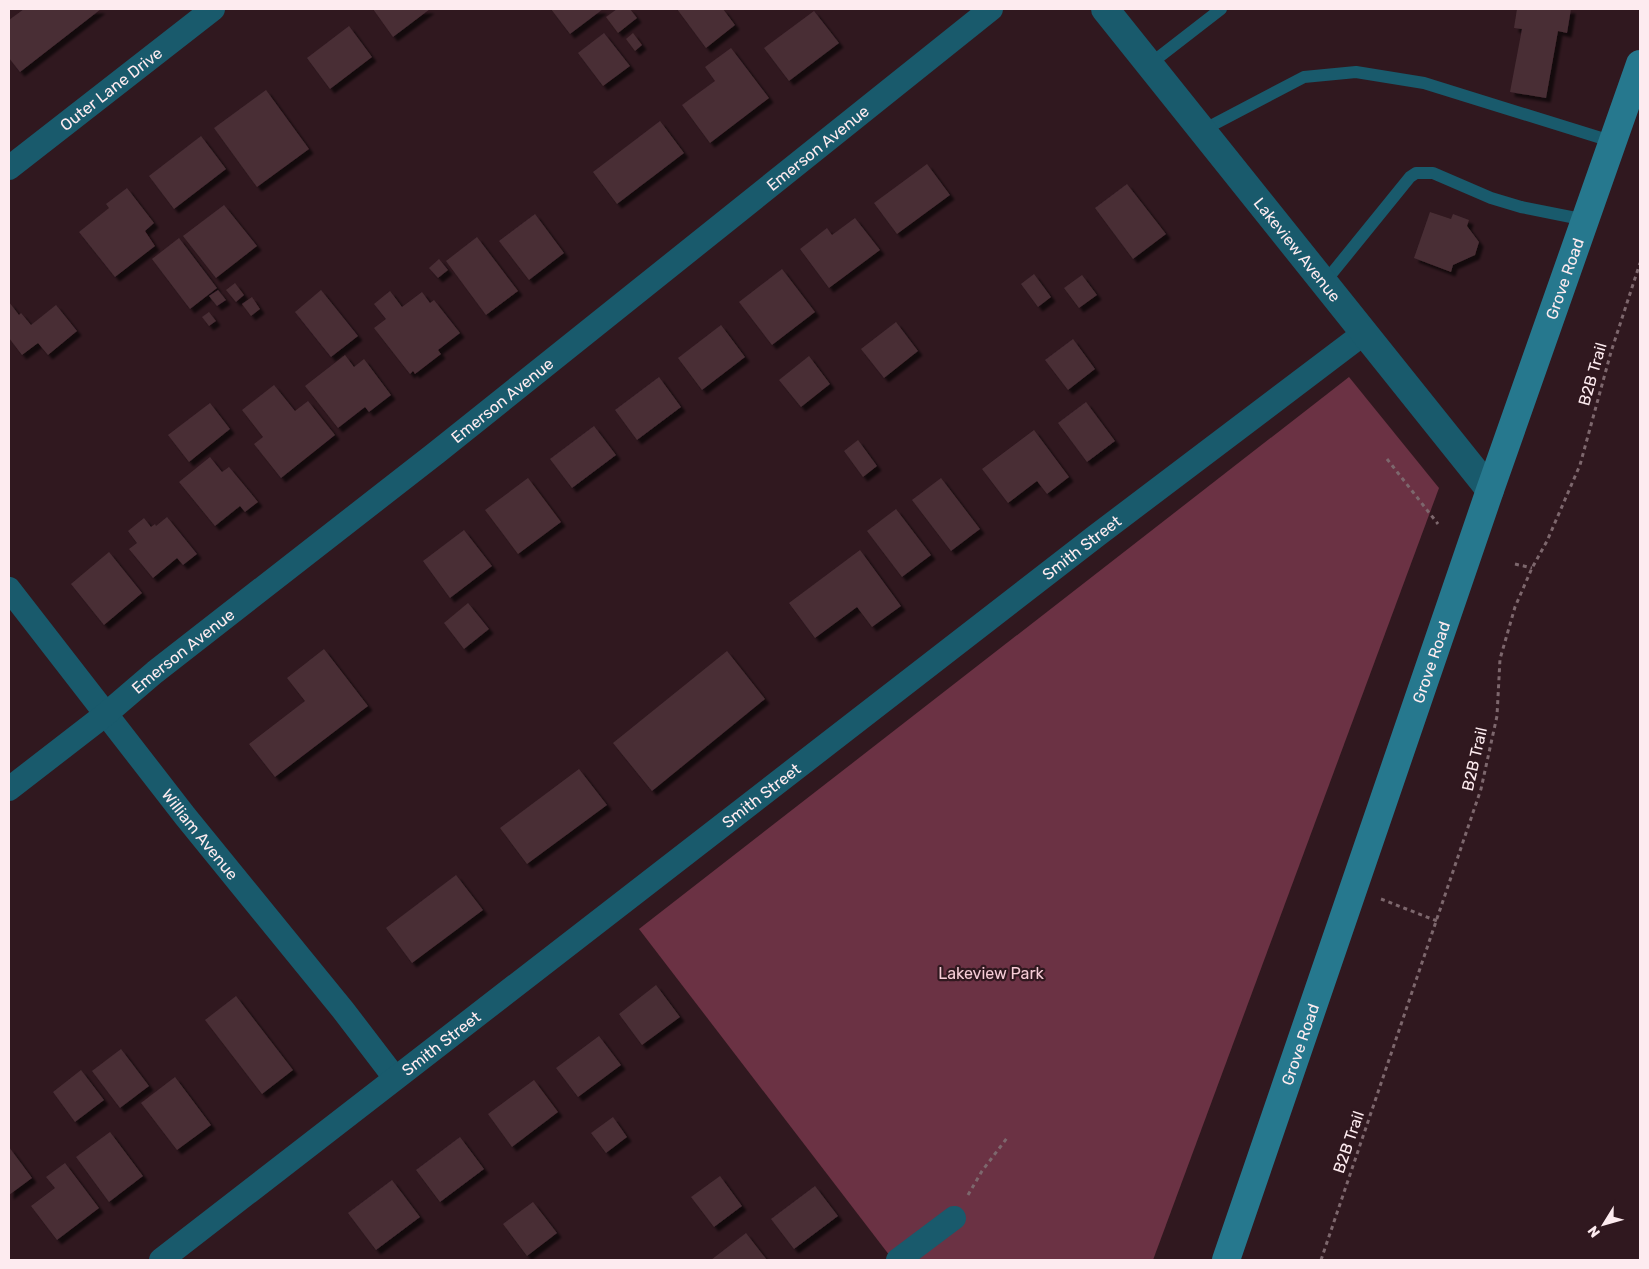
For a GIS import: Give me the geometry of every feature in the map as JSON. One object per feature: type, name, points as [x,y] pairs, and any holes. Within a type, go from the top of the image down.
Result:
[{"type":"main road","name":"Grove Road","points":[[1226,1260],[1490,490],[1640,64]]},
{"type":"street","name":"Outer Lane Drive","points":[[9,168],[213,9]]},
{"type":"street","name":"Emerson Avenue","points":[[9,789],[106,714],[163,666],[444,447],[991,9]]},
{"type":"street","name":"Lakeview Avenue","points":[[1105,9],[1203,130],[1363,334],[1490,490]]},
{"type":"street","name":"Smith Street","points":[[161,1260],[1088,542],[1363,334]]},
{"type":"street","name":"William Avenue","points":[[9,589],[186,816],[343,1010],[395,1078]]},
{"type":"street","points":[[898,1260],[954,1218]]},
{"type":"lane","points":[[1150,64],[1221,9]]},
{"type":"lane","points":[[1203,130],[1304,77],[1356,72],[1424,82],[1614,142]]},
{"type":"lane","points":[[1324,283],[1410,177],[1416,173],[1433,173],[1491,198],[1522,207],[1586,220]]},
{"type":"path","name":"B2B Trail","points":[[1321,1260],[1481,789],[1497,716],[1500,659],[1514,608],[1532,568],[1547,541],[1580,466],[1611,352],[1640,263]]},
{"type":"path","points":[[1387,459],[1438,524]]},
{"type":"path","points":[[1515,564],[1532,568]]},
{"type":"path","points":[[1398,906],[1437,921]]},
{"type":"path","points":[[954,1218],[982,1172],[1007,1138]]},
{"type":"green space","name":"Lakeview Park","points":[[1349,377],[1439,488],[1153,1260],[893,1260],[639,929]]},
{"type":"building","points":[[24,9],[101,9],[20,72],[9,58],[9,20]]},
{"type":"building","points":[[373,9],[430,9],[393,37]]},
{"type":"building","points":[[551,9],[603,9],[570,34]]},
{"type":"building","points":[[617,9],[630,9],[637,18],[618,33],[606,17]]},
{"type":"building","points":[[677,9],[723,9],[735,25],[706,48]]},
{"type":"building","points":[[1517,9],[1571,9],[1567,33],[1558,31],[1546,98],[1510,92],[1522,29],[1514,28]]},
{"type":"building","points":[[814,11],[839,43],[789,81],[764,48]]},
{"type":"building","points":[[349,26],[372,57],[330,89],[307,58]]},
{"type":"building","points":[[604,33],[630,66],[603,86],[578,53]]},
{"type":"building","points":[[633,33],[642,45],[635,51],[626,39]]},
{"type":"building","points":[[731,48],[769,98],[710,143],[682,105],[715,81],[705,67]]},
{"type":"building","points":[[266,90],[309,149],[257,187],[214,128]]},
{"type":"building","points":[[660,121],[684,153],[617,204],[593,172]]},
{"type":"building","points":[[201,136],[226,169],[174,209],[149,176]]},
{"type":"building","points":[[927,164],[950,195],[897,234],[874,203]]},
{"type":"building","points":[[1127,184],[1166,234],[1133,259],[1095,208]]},
{"type":"building","points":[[127,188],[154,223],[145,231],[155,246],[115,277],[79,232],[109,208],[106,204]]},
{"type":"building","points":[[224,205],[257,246],[216,278],[183,236]]},
{"type":"building","points":[[1430,212],[1451,219],[1453,214],[1469,220],[1467,226],[1479,242],[1475,255],[1453,265],[1451,272],[1414,258]]},
{"type":"building","points":[[535,214],[564,253],[529,280],[499,241]]},
{"type":"building","points":[[855,218],[880,250],[829,288],[800,249],[827,228],[832,235]]},
{"type":"building","points":[[477,237],[518,291],[486,315],[446,261]]},
{"type":"building","points":[[179,238],[217,288],[190,309],[152,259]]},
{"type":"building","points":[[439,259],[448,270],[438,278],[429,268]]},
{"type":"building","points":[[782,269],[815,312],[772,345],[739,302]]},
{"type":"building","points":[[1034,274],[1051,297],[1038,307],[1021,284]]},
{"type":"building","points":[[1082,275],[1097,295],[1079,308],[1064,288]]},
{"type":"building","points":[[235,283],[244,295],[236,302],[226,290]]},
{"type":"building","points":[[218,290],[226,300],[217,306],[209,296]]},
{"type":"building","points":[[321,290],[358,336],[331,357],[295,312]]},
{"type":"building","points":[[390,291],[402,307],[422,292],[430,303],[434,300],[460,333],[438,350],[441,354],[415,374],[413,371],[410,374],[374,328],[386,319],[374,304]]},
{"type":"building","points":[[252,297],[260,309],[251,316],[242,304]]},
{"type":"building","points":[[9,302],[19,315],[21,313],[31,325],[56,305],[77,331],[48,355],[38,343],[22,355],[9,338]]},
{"type":"building","points":[[209,312],[216,321],[209,326],[202,317]]},
{"type":"building","points":[[896,322],[918,351],[884,378],[861,349]]},
{"type":"building","points":[[721,325],[745,357],[702,390],[678,358]]},
{"type":"building","points":[[1073,339],[1095,369],[1068,390],[1045,360]]},
{"type":"building","points":[[345,355],[354,367],[364,359],[391,395],[369,412],[365,407],[338,428],[305,386]]},
{"type":"building","points":[[809,356],[830,384],[801,407],[779,380]]},
{"type":"building","points":[[659,377],[681,407],[637,440],[615,410]]},
{"type":"building","points":[[274,385],[295,411],[308,401],[335,435],[281,478],[254,444],[263,437],[242,410]]},
{"type":"building","points":[[1086,402],[1115,441],[1087,462],[1058,423]]},
{"type":"building","points":[[210,403],[230,429],[189,462],[168,435]]},
{"type":"building","points":[[594,426],[616,455],[572,488],[550,459]]},
{"type":"building","points":[[1034,430],[1069,477],[1047,494],[1037,481],[1008,503],[982,469]]},
{"type":"building","points":[[858,440],[877,466],[863,477],[844,451]]},
{"type":"building","points":[[210,457],[222,472],[229,467],[258,502],[245,512],[240,506],[215,526],[179,482]]},
{"type":"building","points":[[528,478],[561,522],[518,554],[485,510]]},
{"type":"building","points":[[941,478],[980,529],[951,551],[912,500]]},
{"type":"building","points":[[896,509],[931,555],[902,577],[867,531]]},
{"type":"building","points":[[167,517],[197,554],[183,565],[177,558],[153,578],[129,549],[137,543],[128,531],[144,518],[151,527],[155,524],[156,526]]},
{"type":"building","points":[[464,530],[492,566],[450,598],[423,561]]},
{"type":"building","points":[[860,550],[901,606],[872,627],[857,607],[815,638],[789,603]]},
{"type":"building","points":[[109,552],[142,593],[104,625],[71,584]]},
{"type":"building","points":[[468,603],[489,629],[464,649],[444,623]]},
{"type":"building","points":[[324,649],[368,706],[275,777],[249,744],[305,701],[287,678]]},
{"type":"building","points":[[727,651],[765,699],[652,791],[613,743]]},
{"type":"building","points":[[579,769],[607,805],[527,864],[500,828]]},
{"type":"building","points":[[456,875],[483,910],[412,963],[386,928]]},
{"type":"building","points":[[656,985],[680,1017],[642,1045],[619,1014]]},
{"type":"building","points":[[236,996],[293,1070],[262,1094],[205,1020]]},
{"type":"building","points":[[599,1036],[621,1065],[578,1097],[556,1068]]},
{"type":"building","points":[[121,1049],[149,1086],[120,1108],[92,1071]]},
{"type":"building","points":[[81,1070],[104,1100],[75,1122],[53,1092]]},
{"type":"building","points":[[175,1077],[211,1125],[177,1150],[141,1103]]},
{"type":"building","points":[[534,1080],[558,1112],[512,1147],[488,1114]]},
{"type":"building","points":[[613,1117],[627,1137],[606,1153],[591,1133]]},
{"type":"building","points":[[110,1132],[143,1176],[109,1202],[76,1157]]},
{"type":"building","points":[[460,1137],[484,1169],[440,1202],[416,1170]]},
{"type":"building","points":[[9,1147],[32,1178],[9,1195]]},
{"type":"building","points":[[65,1163],[99,1208],[57,1240],[31,1206],[55,1188],[46,1177]]},
{"type":"building","points":[[720,1176],[742,1206],[714,1227],[691,1197]]},
{"type":"building","points":[[392,1180],[420,1217],[376,1250],[348,1213]]},
{"type":"building","points":[[815,1186],[838,1216],[794,1249],[771,1219]]},
{"type":"building","points":[[533,1202],[557,1233],[527,1256],[503,1224]]},
{"type":"building","points":[[746,1233],[767,1260],[711,1260]]}]
